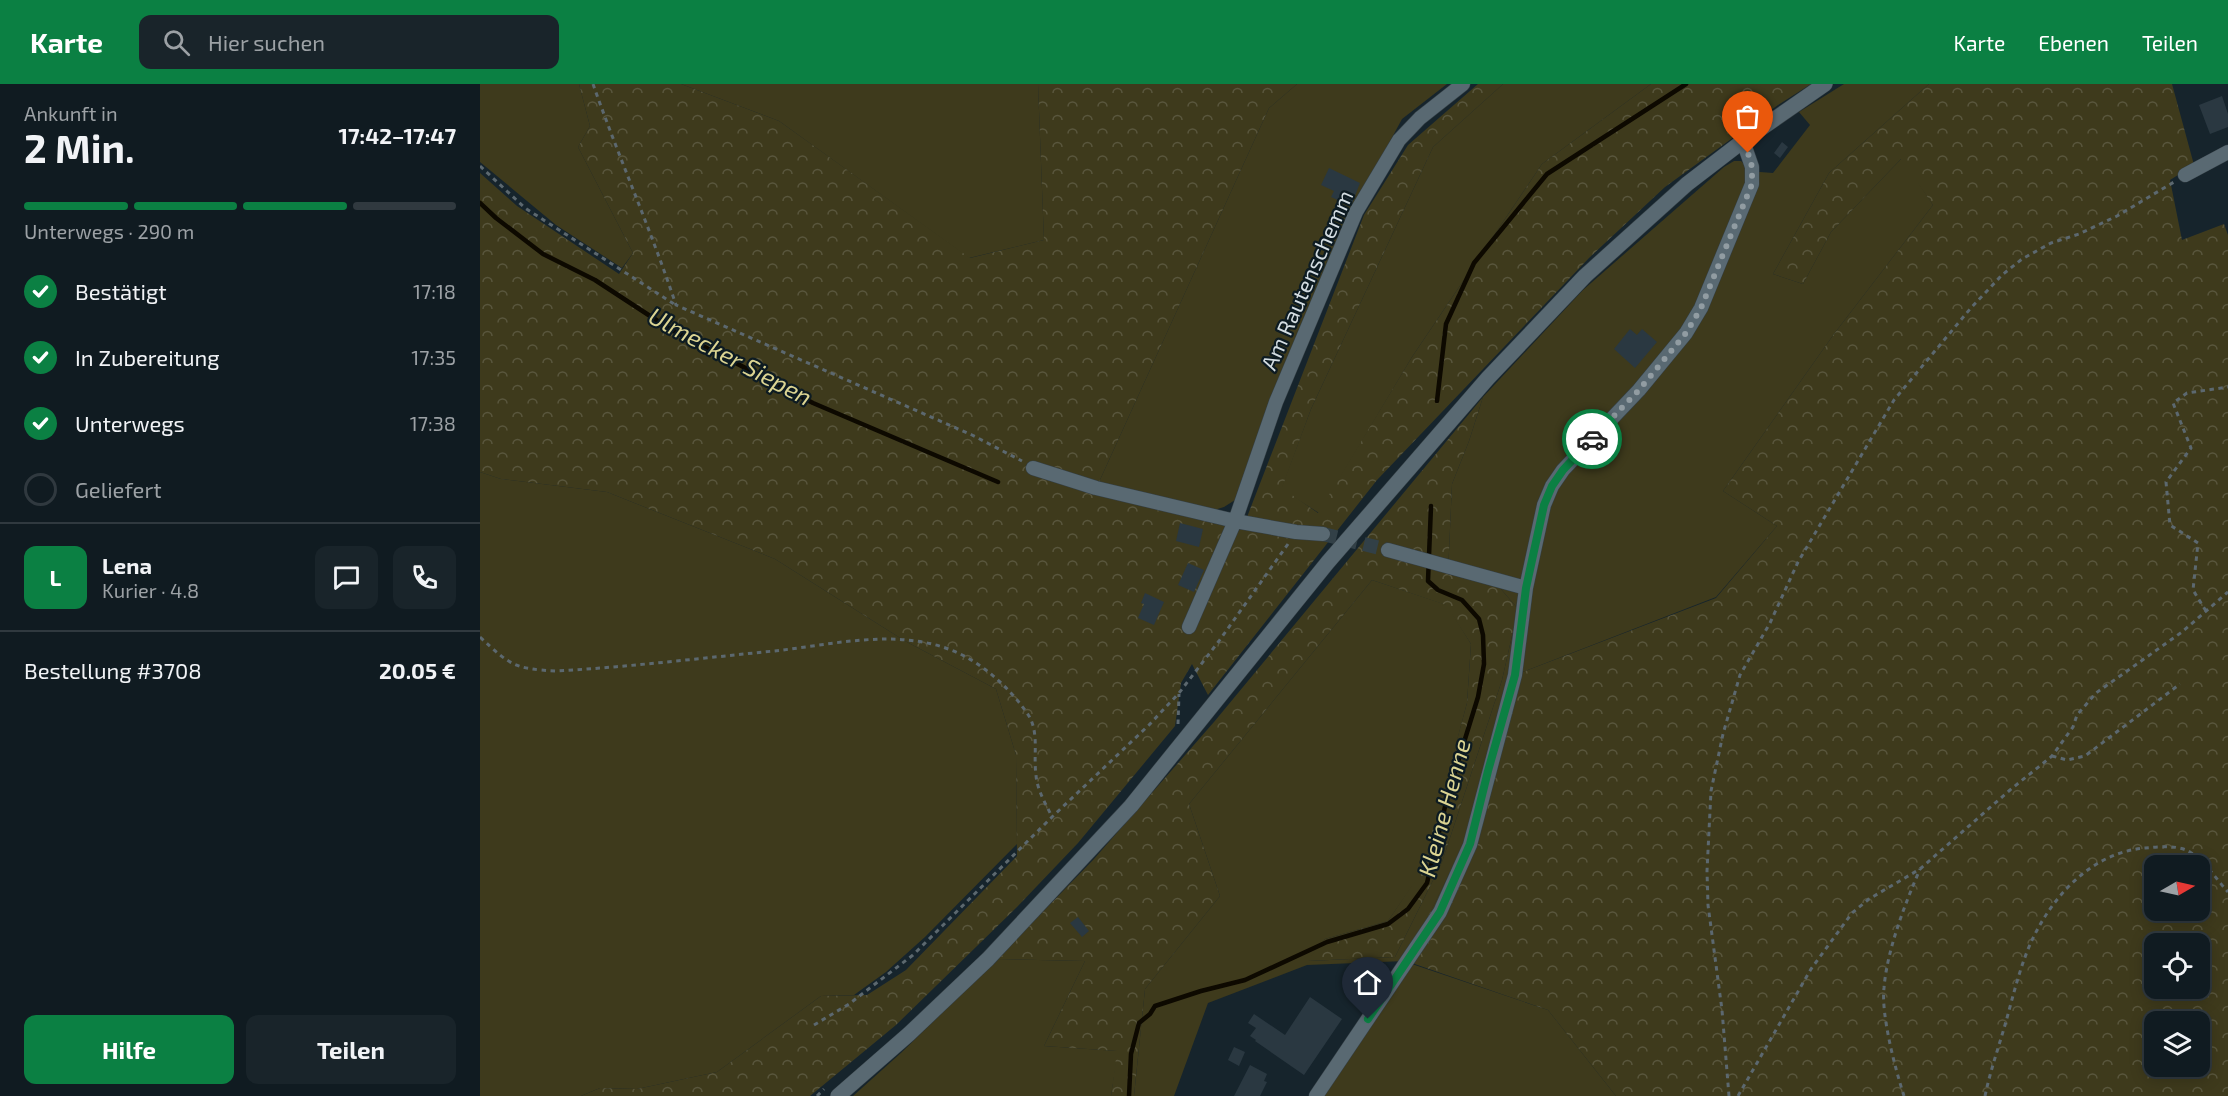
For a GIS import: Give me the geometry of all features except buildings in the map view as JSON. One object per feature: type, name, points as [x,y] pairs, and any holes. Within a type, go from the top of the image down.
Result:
[{"type":"main road","points":[[832,1092],[909,1034],[988,959],[1131,806],[1328,562],[1488,378],[1577,284],[1669,200],[1743,141],[1825,84]]},
{"type":"street","name":"Am Rautenschemm","points":[[1235,521],[1276,402],[1356,212],[1399,140],[1420,118],[1462,84]]},
{"type":"street","points":[[1316,1096],[1440,912],[1458,874],[1470,844],[1515,675],[1526,588],[1544,505],[1552,486],[1563,470],[1678,345],[1701,308],[1752,184],[1752,167],[1743,141]]},
{"type":"street","points":[[2185,175],[2228,152]]},
{"type":"street","points":[[1033,468],[1096,488],[1235,521],[1296,532],[1323,534]]},
{"type":"street","points":[[1189,627],[1235,521]]},
{"type":"street","points":[[1388,550],[1526,588]]},
{"type":"path","points":[[593,84],[676,305]]},
{"type":"path","points":[[480,166],[525,208],[676,305],[972,435],[1033,468]]},
{"type":"path","points":[[1729,1096],[1722,1010],[1709,921],[1707,871],[1711,791],[1723,734],[1740,675],[1770,623],[1798,562],[1894,400],[1970,309],[2002,275],[2022,259],[2044,247],[2117,216],[2185,175]]},
{"type":"path","points":[[2206,611],[2193,590],[2198,543],[2170,525],[2166,482],[2191,448],[2173,403],[2187,393],[2228,387]]},
{"type":"path","points":[[814,1025],[849,1004],[913,955],[1052,817],[1149,725],[1179,693],[1219,641],[1296,532]]},
{"type":"path","points":[[1738,1096],[1810,969],[1852,913],[1869,899],[1920,869],[2052,756],[2073,727],[2077,715],[2096,693],[2182,632],[2228,592]]},
{"type":"path","points":[[480,637],[506,662],[530,670],[556,671],[843,642],[894,639],[950,650],[968,658],[998,680],[1028,713],[1035,735],[1036,776],[1039,790],[1052,817]]},
{"type":"path","points":[[2052,756],[2067,760],[2085,756],[2180,684]]},
{"type":"path","points":[[1177,729],[1179,693]]},
{"type":"path","points":[[1986,1096],[1988,1080],[2011,1004],[2035,935],[2058,901],[2079,877],[2097,862],[2114,854],[2137,849],[2175,848],[2192,854],[2228,892]]},
{"type":"path","points":[[1904,1096],[1890,1039],[1883,990],[1893,945],[1920,869]]},
{"type":"path","points":[[817,1096],[832,1092]]},
{"type":"green space","points":[[480,84],[579,84],[590,126],[578,147],[633,253],[622,268],[556,225],[480,162]]},
{"type":"green space","points":[[579,84],[681,84],[779,121],[970,258],[1044,240],[1038,84],[1297,84],[1269,108],[1099,482],[1090,493],[1242,530],[1364,215],[1408,145],[1478,84],[1503,84],[1433,147],[1311,409],[1282,488],[1318,513],[1412,357],[1542,164],[1651,84],[1811,84],[1778,105],[1665,187],[1589,258],[1377,480],[1208,695],[1192,664],[1181,683],[1175,726],[1078,843],[1017,907],[896,1025],[810,1096],[581,1096],[600,1088],[637,1089],[717,1072],[821,996],[867,995],[906,970],[1017,856],[1016,755],[996,689],[905,641],[775,559],[607,492],[501,479],[480,472],[480,173],[517,206],[619,274],[633,253],[578,147],[590,126]]},
{"type":"green space","points":[[681,84],[1038,84],[1044,240],[969,258],[779,121]]},
{"type":"green space","points":[[1297,84],[1447,84],[1402,119],[1361,195],[1235,500],[1211,511],[1099,482],[1269,108]]},
{"type":"green space","points":[[1503,84],[1651,84],[1542,164],[1412,357],[1319,513],[1281,489],[1311,409],[1433,147]]},
{"type":"green space","points":[[1844,84],[1929,84],[1829,173],[1773,274],[1803,284],[1831,232],[1902,158],[1933,205],[1834,334],[1723,491],[1777,526],[1716,597],[1515,675],[1477,817],[1406,962],[1548,1010],[1616,1096],[1316,1096],[1405,961],[1307,965],[1208,1003],[1174,1096],[1134,1096],[1145,989],[1220,896],[1189,804],[1372,580],[1447,605],[1471,644],[1467,703],[1422,872],[1388,921],[1325,939],[1308,961],[1395,957],[1442,862],[1502,680],[1518,609],[1500,588],[1448,574],[1452,484],[1483,397],[1583,290],[1724,167],[1734,161],[1741,161],[1747,171],[1773,173],[1810,125],[1799,112]]},
{"type":"green space","points":[[1929,84],[2172,84],[2194,165],[2170,180],[2182,240],[2224,224],[2228,235],[2228,1096],[1616,1096],[1548,1010],[1406,961],[1477,817],[1515,675],[1716,598],[1777,526],[1723,491],[1834,334],[1933,205],[1901,159],[1831,232],[1803,284],[1773,274],[1829,173]]},
{"type":"green space","points":[[1483,397],[1452,484],[1448,574],[1500,588],[1518,609],[1502,680],[1442,862],[1395,957],[1307,961],[1325,939],[1388,921],[1421,872],[1467,703],[1471,644],[1446,605],[1372,580],[1189,804],[1220,896],[1145,989],[1134,1096],[1111,1096],[1117,1051],[1044,1046],[1085,961],[997,959],[1094,859],[1214,722]]},
{"type":"green space","points":[[480,472],[501,479],[607,492],[775,559],[905,641],[996,689],[1016,755],[1017,844],[925,937],[886,972],[854,995],[821,996],[717,1072],[637,1089],[600,1088],[581,1096],[480,1096]]},
{"type":"green space","points":[[997,959],[1085,961],[1044,1046],[1118,1051],[1111,1096],[853,1096],[902,1052]]},
{"type":"waterway","name":"Kleine Henne","points":[[1437,401],[1446,324],[1474,263],[1547,174],[1686,84]]},
{"type":"waterway","name":"Ulmecker Siepen","points":[[480,203],[543,254],[595,280],[670,329],[813,403],[998,482]]},
{"type":"waterway","name":"Kleine Henne","points":[[1129,1096],[1131,1054],[1139,1023],[1150,1014],[1155,1006],[1245,980],[1327,942],[1388,924],[1408,909],[1427,883],[1448,794],[1478,697],[1484,664],[1483,635],[1479,619],[1462,600],[1438,590],[1428,581],[1431,506]]},
{"type":"tunnel","points":[[1323,534],[1388,550]]},
{"type":"way so far","points":[[1592,439],[1678,345],[1701,308],[1752,184],[1752,167],[1748,153]]},
{"type":"route","points":[[1368,1019],[1440,912],[1470,844],[1515,675],[1526,588],[1544,505],[1552,486],[1563,470],[1592,439]]}]
